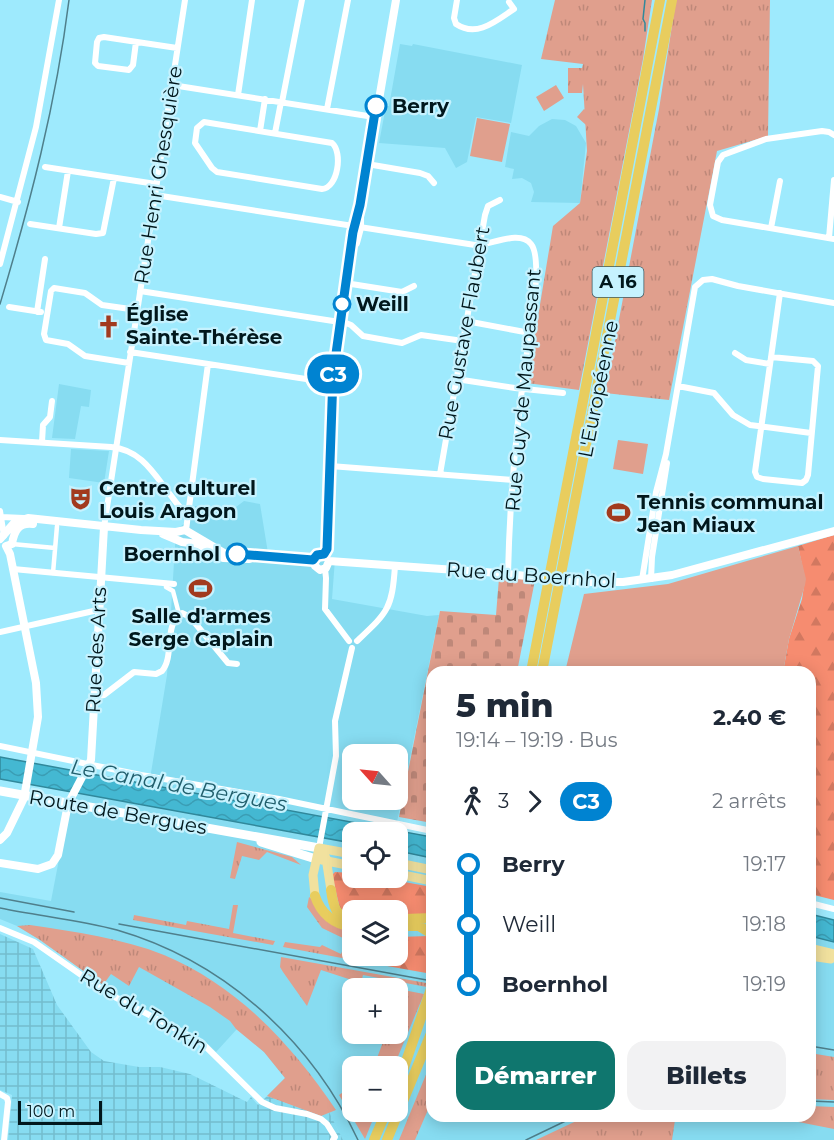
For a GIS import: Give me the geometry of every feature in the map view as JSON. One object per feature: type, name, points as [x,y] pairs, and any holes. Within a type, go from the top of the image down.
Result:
[{"type":"highway","name":"L'Européenne","points":[[558,562],[660,0]]},
{"type":"highway","name":"L'Européenne","points":[[543,666],[558,562],[672,0]]},
{"type":"highway","points":[[664,45],[678,0]]},
{"type":"highway","name":"L'Européenne","points":[[533,666],[552,593]]},
{"type":"highway","points":[[331,890],[336,911],[342,917]]},
{"type":"highway","points":[[315,896],[320,908],[329,918],[342,924]]},
{"type":"highway","points":[[408,919],[426,918]]},
{"type":"highway","points":[[408,926],[419,926],[426,930]]},
{"type":"highway","points":[[408,1065],[426,1013]]},
{"type":"highway","points":[[408,1072],[426,1041]]},
{"type":"highway","points":[[408,1073],[426,1049]]},
{"type":"highway","points":[[373,1140],[385,1122]]},
{"type":"highway","points":[[387,1140],[388,1122]]},
{"type":"main road","name":"Route de Bergues","points":[[0,790],[26,792],[68,804],[235,833],[320,844],[342,851]]},
{"type":"main road","name":"Route de Bergues","points":[[235,833],[316,859],[342,864]]},
{"type":"main road","points":[[315,896],[313,877],[320,844]]},
{"type":"main road","points":[[320,844],[327,861],[331,890]]},
{"type":"main road","points":[[408,865],[426,869]]},
{"type":"main road","points":[[408,876],[426,880]]},
{"type":"main road","points":[[816,950],[834,954]]},
{"type":"main road","points":[[816,957],[834,959]]},
{"type":"street","points":[[0,264],[18,202],[39,112],[59,0]]},
{"type":"street","name":"Rue Henri Ghesquière","points":[[104,527],[185,0]]},
{"type":"street","points":[[238,95],[252,0]]},
{"type":"street","points":[[276,133],[302,0]]},
{"type":"street","points":[[327,109],[348,0]]},
{"type":"street","points":[[352,648],[325,610],[332,383],[374,117],[396,0]]},
{"type":"street","points":[[457,0],[454,16],[456,24],[474,30],[481,29],[514,9],[509,2]]},
{"type":"street","points":[[136,42],[133,65],[130,69],[98,66],[95,63],[96,42],[100,38],[136,42],[177,48]]},
{"type":"street","points":[[172,85],[374,117]]},
{"type":"street","points":[[260,131],[266,99]]},
{"type":"street","points":[[202,123],[260,131],[326,141],[335,145],[338,154],[334,181],[330,187],[322,189],[219,173],[213,170],[195,143],[197,128],[202,123]]},
{"type":"street","points":[[834,135],[822,131],[771,138],[725,153],[717,164],[710,205],[711,212],[720,219],[831,238],[834,180]]},
{"type":"street","points":[[367,164],[420,173],[428,176],[434,183]]},
{"type":"street","points":[[45,167],[156,184]]},
{"type":"street","points":[[59,228],[68,171]]},
{"type":"street","points":[[30,224],[96,234],[104,233],[114,178]]},
{"type":"street","points":[[771,228],[780,181]]},
{"type":"street","name":"Rue Guy de Maupassant","points":[[155,195],[480,245],[516,238],[526,240],[533,246],[536,256],[536,292],[521,389],[507,574]]},
{"type":"street","points":[[0,197],[18,202]]},
{"type":"street","name":"Rue Gustave Flaubert","points":[[440,474],[487,209],[500,200]]},
{"type":"street","points":[[37,312],[45,260]]},
{"type":"street","points":[[347,283],[402,292],[414,286]]},
{"type":"street","points":[[646,580],[667,470],[666,454],[690,316],[697,291],[702,283],[738,286],[834,303]]},
{"type":"street","points":[[129,363],[84,356],[70,345],[46,340],[44,334],[51,290],[54,288],[86,293],[102,305],[137,310]]},
{"type":"street","points":[[140,291],[341,322],[351,325],[363,336],[402,343],[421,335],[463,341]]},
{"type":"street","points":[[735,353],[746,360],[770,360],[813,361],[816,363],[818,371],[806,480],[799,483],[765,480],[756,475],[755,470],[762,427],[770,360],[780,293]]},
{"type":"street","points":[[9,307],[48,313]]},
{"type":"street","points":[[466,321],[530,333]]},
{"type":"street","points":[[130,352],[332,383]]},
{"type":"street","points":[[184,535],[208,364]]},
{"type":"street","points":[[456,379],[563,393]]},
{"type":"street","points":[[678,386],[712,393],[735,417],[746,424],[811,433]]},
{"type":"street","points":[[42,442],[43,424],[50,417],[52,401]]},
{"type":"street","points":[[0,441],[116,447],[130,451],[142,459],[180,508],[188,514]]},
{"type":"street","points":[[330,466],[514,480]]},
{"type":"street","points":[[0,840],[10,827],[26,792],[38,726],[38,703],[1,514],[184,535],[220,552],[313,560]]},
{"type":"street","points":[[5,541],[15,522],[28,518]]},
{"type":"street","points":[[5,541],[24,524],[96,529],[104,527]]},
{"type":"street","points":[[53,573],[57,526]]},
{"type":"street","name":"Rue des Arts","points":[[87,768],[91,758],[99,578],[104,527]]},
{"type":"street","name":"Rue du Boernhol","points":[[326,562],[507,574],[589,583],[646,580],[834,531]]},
{"type":"street","points":[[5,541],[55,548]]},
{"type":"street","points":[[313,560],[317,555],[326,562]]},
{"type":"street","points":[[313,560],[316,568],[326,562]]},
{"type":"street","points":[[320,844],[336,756],[335,723],[352,648],[389,606],[395,566]]},
{"type":"street","points":[[13,570],[174,584]]},
{"type":"street","points":[[166,583],[166,587],[173,591],[179,614]]},
{"type":"street","points":[[0,632],[98,610]]},
{"type":"street","points":[[94,697],[104,695],[134,672],[159,673],[166,665],[173,620],[179,614],[188,614],[227,661],[237,664]]},
{"type":"street","points":[[349,641],[354,639],[357,641]]},
{"type":"street","points":[[0,746],[32,756],[87,768],[279,799],[326,813],[358,816],[426,830]]},
{"type":"street","points":[[0,862],[38,869],[51,866],[58,855],[68,804],[87,768]]},
{"type":"street","points":[[816,904],[834,909]]},
{"type":"street","name":"Rue du Tonkin","points":[[0,928],[34,942],[107,993],[201,1042],[262,1102],[275,1108],[321,1119],[329,1127],[334,1137],[333,1140]]},
{"type":"street","points":[[0,1094],[8,1100],[4,1140]]},
{"type":"shaded area","points":[[400,44],[412,46],[413,44],[522,65],[511,123],[476,117],[467,162],[456,168],[445,148],[379,143],[386,106],[389,106]]},
{"type":"shaded area","points":[[552,119],[565,120],[576,126],[586,143],[580,203],[531,202],[534,192],[531,183],[522,178],[512,179],[514,169],[505,167],[511,132],[529,136],[539,126]]},
{"type":"shaded area","points":[[59,384],[91,390],[89,407],[81,406],[75,439],[52,438]]},
{"type":"shaded area","points":[[71,449],[109,451],[104,483],[69,478]]},
{"type":"shaded area","points":[[244,501],[260,504],[268,553],[335,559],[332,599],[427,616],[439,615],[429,666],[426,666],[426,679],[408,768],[408,744],[342,744],[342,810],[399,810],[397,822],[342,822],[342,888],[408,888],[408,853],[426,857],[426,1122],[816,1122],[816,938],[834,942],[834,1140],[343,1140],[329,1113],[321,1116],[267,1096],[285,1078],[264,1052],[237,1029],[216,1052],[203,1039],[114,992],[40,940],[0,919],[0,892],[51,901],[69,807],[91,774],[149,785],[167,675],[176,530],[190,519],[195,506],[232,510]]},
{"type":"shaded area","points":[[0,934],[33,949],[57,1005],[91,1052],[104,1061],[139,1067],[160,1067],[190,1074],[247,1102],[251,1097],[258,1105],[267,1096],[321,1116],[329,1112],[343,1140],[8,1140],[12,1095],[0,1090]]},
{"type":"green space","points":[[555,0],[652,0],[643,59],[579,390],[527,383],[553,226],[580,203],[587,151],[583,84],[582,93],[568,93],[568,68],[582,68],[583,64],[541,59]]},
{"type":"green space","points":[[676,0],[770,0],[768,136],[717,151],[669,400],[605,393],[659,109]]},
{"type":"green space","points":[[556,85],[564,98],[544,111],[536,97]]},
{"type":"green space","points":[[584,109],[602,124],[594,132],[577,117]]},
{"type":"green space","points":[[477,118],[510,124],[502,162],[470,156]]},
{"type":"green space","points":[[618,440],[648,444],[643,474],[613,469]]},
{"type":"green space","points":[[834,535],[834,900],[816,896],[816,666],[784,666],[805,579],[798,546]]},
{"type":"green space","points":[[798,546],[806,579],[789,639],[784,666],[566,666],[584,594],[668,584]]},
{"type":"green space","points":[[499,578],[535,580],[518,666],[429,666],[440,611],[496,615]]},
{"type":"green space","points":[[426,681],[426,822],[399,817],[400,810],[408,810],[408,772]]},
{"type":"green space","points":[[237,842],[292,857],[301,865],[267,852],[259,860],[242,856],[235,879],[230,878]]},
{"type":"green space","points":[[335,872],[342,872],[342,888],[408,888],[408,883],[426,886],[426,914],[408,915],[408,900],[342,900],[342,910],[332,875]]},
{"type":"green space","points":[[309,897],[342,923],[342,938],[322,928],[307,907]]},
{"type":"green space","points":[[233,905],[238,905],[233,933],[275,941],[273,945],[133,920],[134,915],[186,925],[187,921],[229,929]]},
{"type":"green space","points":[[30,925],[132,944],[164,955],[216,983],[261,1020],[282,1041],[336,1110],[321,1116],[267,1096],[285,1078],[264,1052],[236,1029],[230,1021],[210,1007],[139,967],[129,986],[111,974],[103,985],[17,926]]},
{"type":"green space","points":[[426,936],[426,973],[387,966],[408,966],[408,937]]},
{"type":"green space","points":[[285,942],[320,947],[322,945],[341,954],[342,952],[342,958],[283,947]]},
{"type":"green space","points":[[281,957],[398,978],[363,975],[362,978],[346,978],[321,970],[307,1006],[280,967]]},
{"type":"green space","points":[[408,980],[426,983],[426,987],[408,983]]},
{"type":"green space","points":[[408,991],[424,994],[408,1032]]},
{"type":"green space","points":[[382,1044],[403,1044],[398,1056],[378,1056]]},
{"type":"green space","points":[[816,1054],[834,1057],[834,1100],[816,1099]]},
{"type":"green space","points":[[426,1075],[426,1114],[415,1140],[399,1140]]},
{"type":"green space","points":[[816,1106],[834,1107],[834,1129],[798,1122],[816,1122]]},
{"type":"green space","points":[[355,1122],[372,1122],[365,1139]]},
{"type":"green space","points":[[574,1122],[675,1122],[672,1140],[536,1140]]},
{"type":"water","points":[[0,757],[351,822],[342,822],[342,841],[0,779]]},
{"type":"water","points":[[408,833],[426,836],[426,857],[408,853]]},
{"type":"water","points":[[816,916],[834,920],[834,942],[816,938]]},
{"type":"waterway","points":[[645,0],[643,19],[645,31]]},
{"type":"railway","points":[[0,304],[41,154],[64,39],[69,0]]},
{"type":"railway","points":[[0,898],[74,912]]},
{"type":"railway","points":[[0,908],[117,930],[156,944],[193,962],[228,984],[260,1009],[316,1069],[339,1104],[358,1140]]},
{"type":"railway","points":[[119,924],[426,980]]},
{"type":"railway","points":[[816,1047],[834,1050]]},
{"type":"railway","points":[[816,1101],[834,1102]]},
{"type":"railway","points":[[526,1140],[564,1122]]},
{"type":"bus line","name":"C3","points":[[237,554],[313,560],[317,555],[324,554],[327,549],[333,375],[353,232],[360,205],[376,106]]},
{"type":"place","name":"Berry","points":[[376,106]]},
{"type":"place","name":"Weill","points":[[342,304]]},
{"type":"place","name":"Église Sainte-Thérèse","points":[[108,326]]},
{"type":"place","name":"Centre culturel Louis Aragon","points":[[81,499]]},
{"type":"place","name":"Tennis communal Jean Miaux","points":[[619,513]]},
{"type":"place","name":"Boernhol","points":[[237,554]]},
{"type":"place","name":"Salle d'armes Serge Caplain","points":[[201,588]]},
{"type":"water label","name":"Le Canal de Bergues","points":[[179,785]]}]
